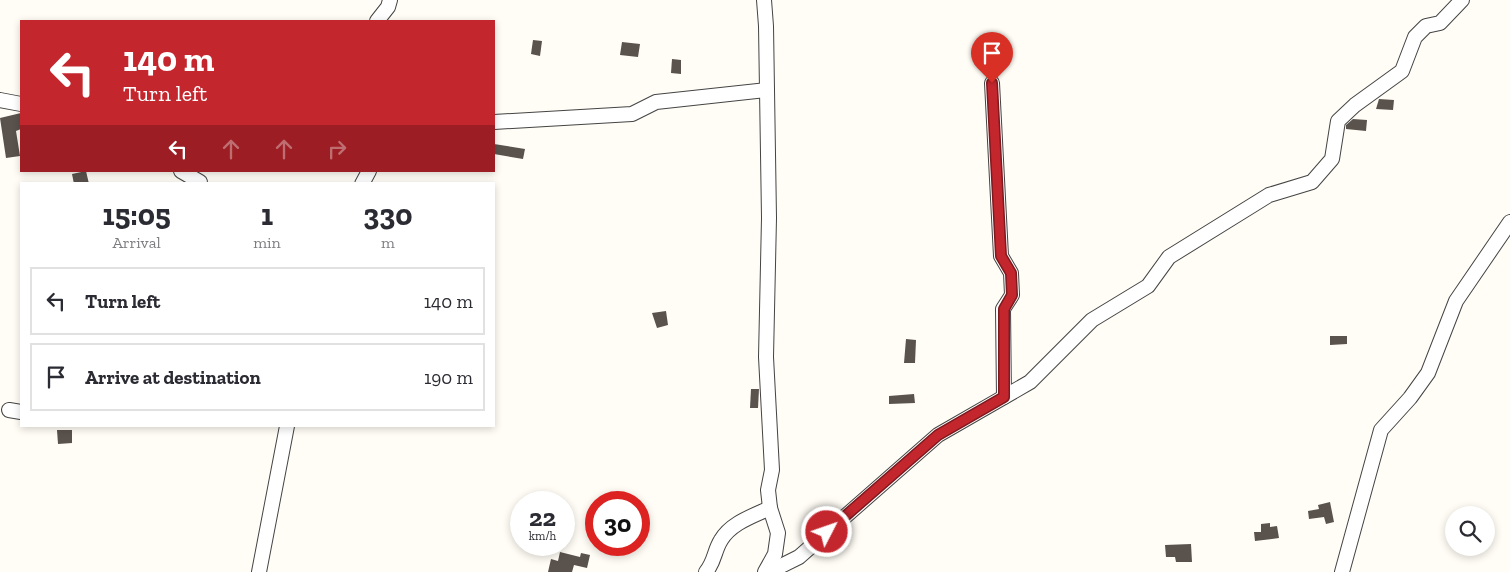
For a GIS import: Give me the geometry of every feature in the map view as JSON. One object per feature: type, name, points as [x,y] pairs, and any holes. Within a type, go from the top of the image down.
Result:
[{"type":"street","points":[[378,20],[388,8],[390,0]]},
{"type":"street","points":[[764,0],[769,218],[766,357],[772,470],[768,490],[770,508],[778,533],[775,554],[765,572]]},
{"type":"street","points":[[769,572],[799,557],[938,435],[1030,382],[1092,320],[1148,286],[1169,257],[1269,194],[1312,182],[1332,159],[1338,121],[1354,105],[1402,71],[1415,37],[1426,26],[1440,23],[1462,0]]},
{"type":"street","points":[[992,83],[1001,256],[1011,273],[1012,295],[1004,309],[1004,397]]},
{"type":"street","points":[[495,122],[632,114],[656,102],[767,90]]},
{"type":"street","points":[[0,100],[20,104]]},
{"type":"street","points":[[183,172],[200,179]]},
{"type":"street","points":[[1342,572],[1381,430],[1410,398],[1428,373],[1456,301],[1510,222]]},
{"type":"street","points":[[259,572],[287,427]]},
{"type":"street","points":[[706,572],[713,564],[720,540],[732,526],[770,508]]},
{"type":"building","points":[[533,40],[542,41],[540,56],[531,54]]},
{"type":"building","points":[[622,42],[640,44],[638,57],[620,55]]},
{"type":"building","points":[[672,59],[681,60],[681,74],[671,73]]},
{"type":"building","points":[[1379,99],[1394,100],[1393,110],[1376,109]]},
{"type":"building","points":[[20,113],[20,129],[16,131],[20,156],[6,158],[0,118]]},
{"type":"building","points":[[1353,119],[1367,120],[1366,131],[1346,129],[1346,125]]},
{"type":"building","points":[[495,144],[525,149],[523,159],[495,154]]},
{"type":"building","points":[[86,172],[89,182],[74,182],[72,174]]},
{"type":"building","points":[[666,311],[668,325],[657,328],[652,313]]},
{"type":"building","points":[[1330,336],[1347,336],[1347,344],[1330,345]]},
{"type":"building","points":[[906,339],[916,340],[915,363],[904,363]]},
{"type":"building","points":[[751,389],[759,389],[758,408],[750,408]]},
{"type":"building","points":[[914,394],[915,403],[889,404],[889,396]]},
{"type":"building","points":[[57,430],[72,430],[72,443],[58,444]]},
{"type":"building","points":[[1330,502],[1334,522],[1326,524],[1324,517],[1309,519],[1308,511],[1319,509],[1318,505]]},
{"type":"building","points":[[1270,523],[1270,527],[1277,526],[1279,538],[1255,541],[1254,532],[1261,532],[1261,524]]},
{"type":"building","points":[[1191,544],[1192,562],[1176,562],[1175,557],[1166,557],[1165,545]]},
{"type":"building","points":[[581,553],[585,554],[585,556],[590,556],[587,568],[574,565],[572,572],[548,572],[551,559],[558,561],[559,556],[580,557]]},
{"type":"route","points":[[827,532],[938,435],[1004,397],[1004,309],[1012,295],[1011,273],[1001,256],[992,83]]}]
